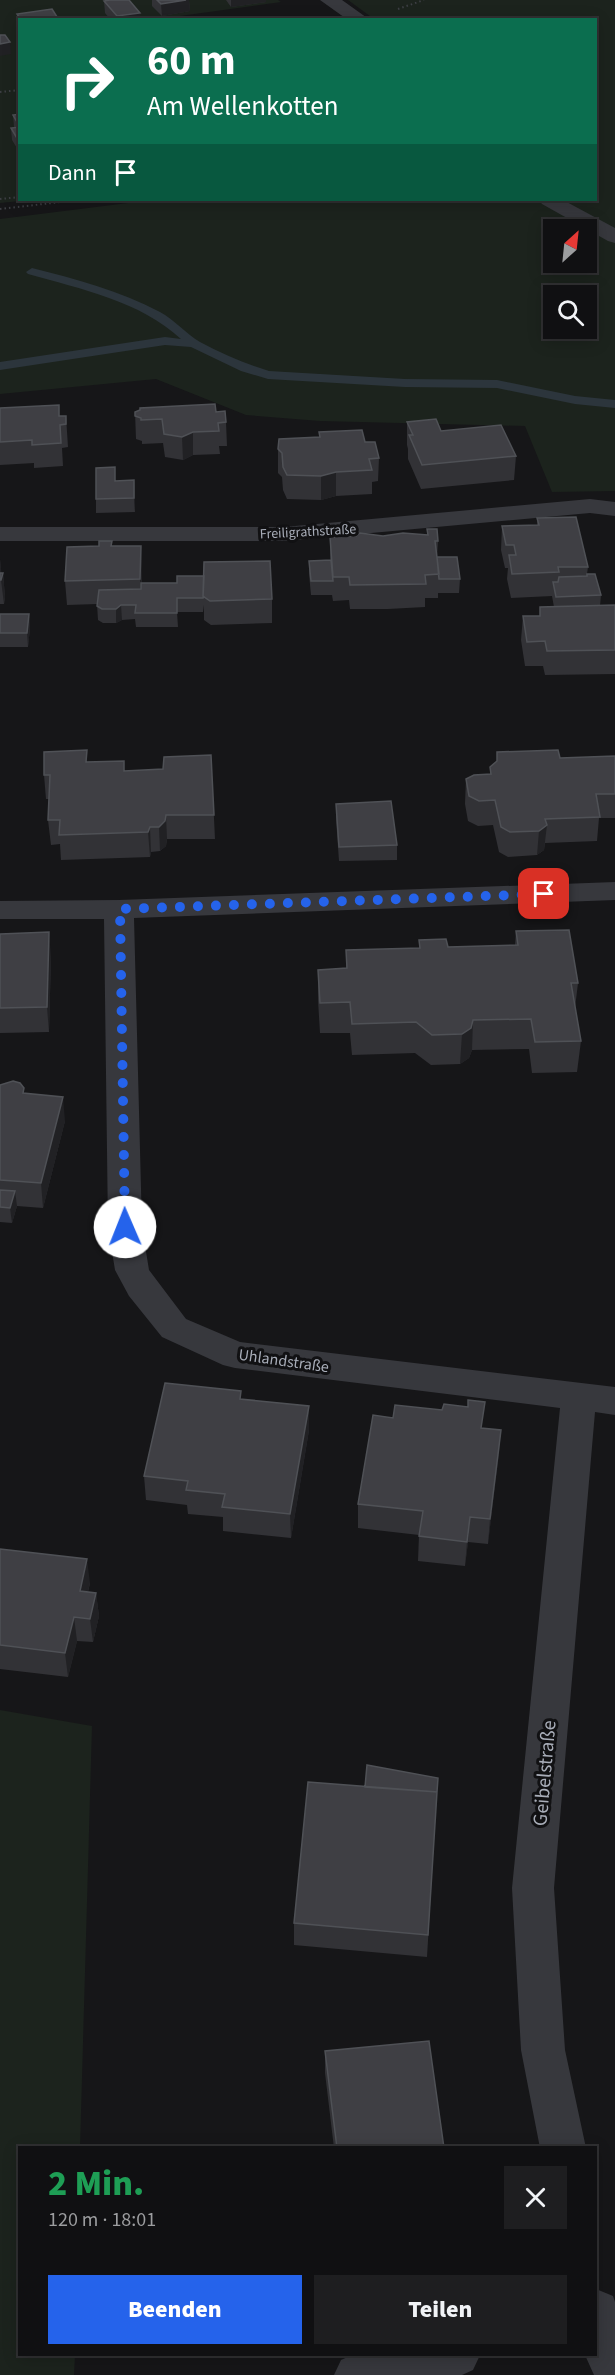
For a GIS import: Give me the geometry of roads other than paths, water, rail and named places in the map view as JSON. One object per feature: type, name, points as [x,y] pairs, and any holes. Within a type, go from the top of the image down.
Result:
[{"type":"street","points":[[329,0],[358,18]]},
{"type":"street","points":[[551,201],[615,237]]},
{"type":"street","name":"Freiligrathstraße","points":[[0,534],[284,534],[590,506],[615,509]]},
{"type":"street","points":[[0,910],[120,909],[615,891]]},
{"type":"street","name":"Uhlandstraße","points":[[120,909],[125,1227],[132,1270],[141,1287],[174,1328],[236,1355],[597,1399]]},
{"type":"street","name":"Geibelstraße","points":[[563,2146],[543,2050],[533,1888],[597,1399]]},
{"type":"lane","points":[[356,2375],[453,2356]]},
{"type":"waterway","points":[[32,272],[97,290],[139,306],[178,329],[194,344]]},
{"type":"waterway","points":[[0,366],[165,341],[194,344]]},
{"type":"waterway","points":[[194,344],[245,368],[268,375],[405,383],[497,384],[575,400],[615,404]]}]
